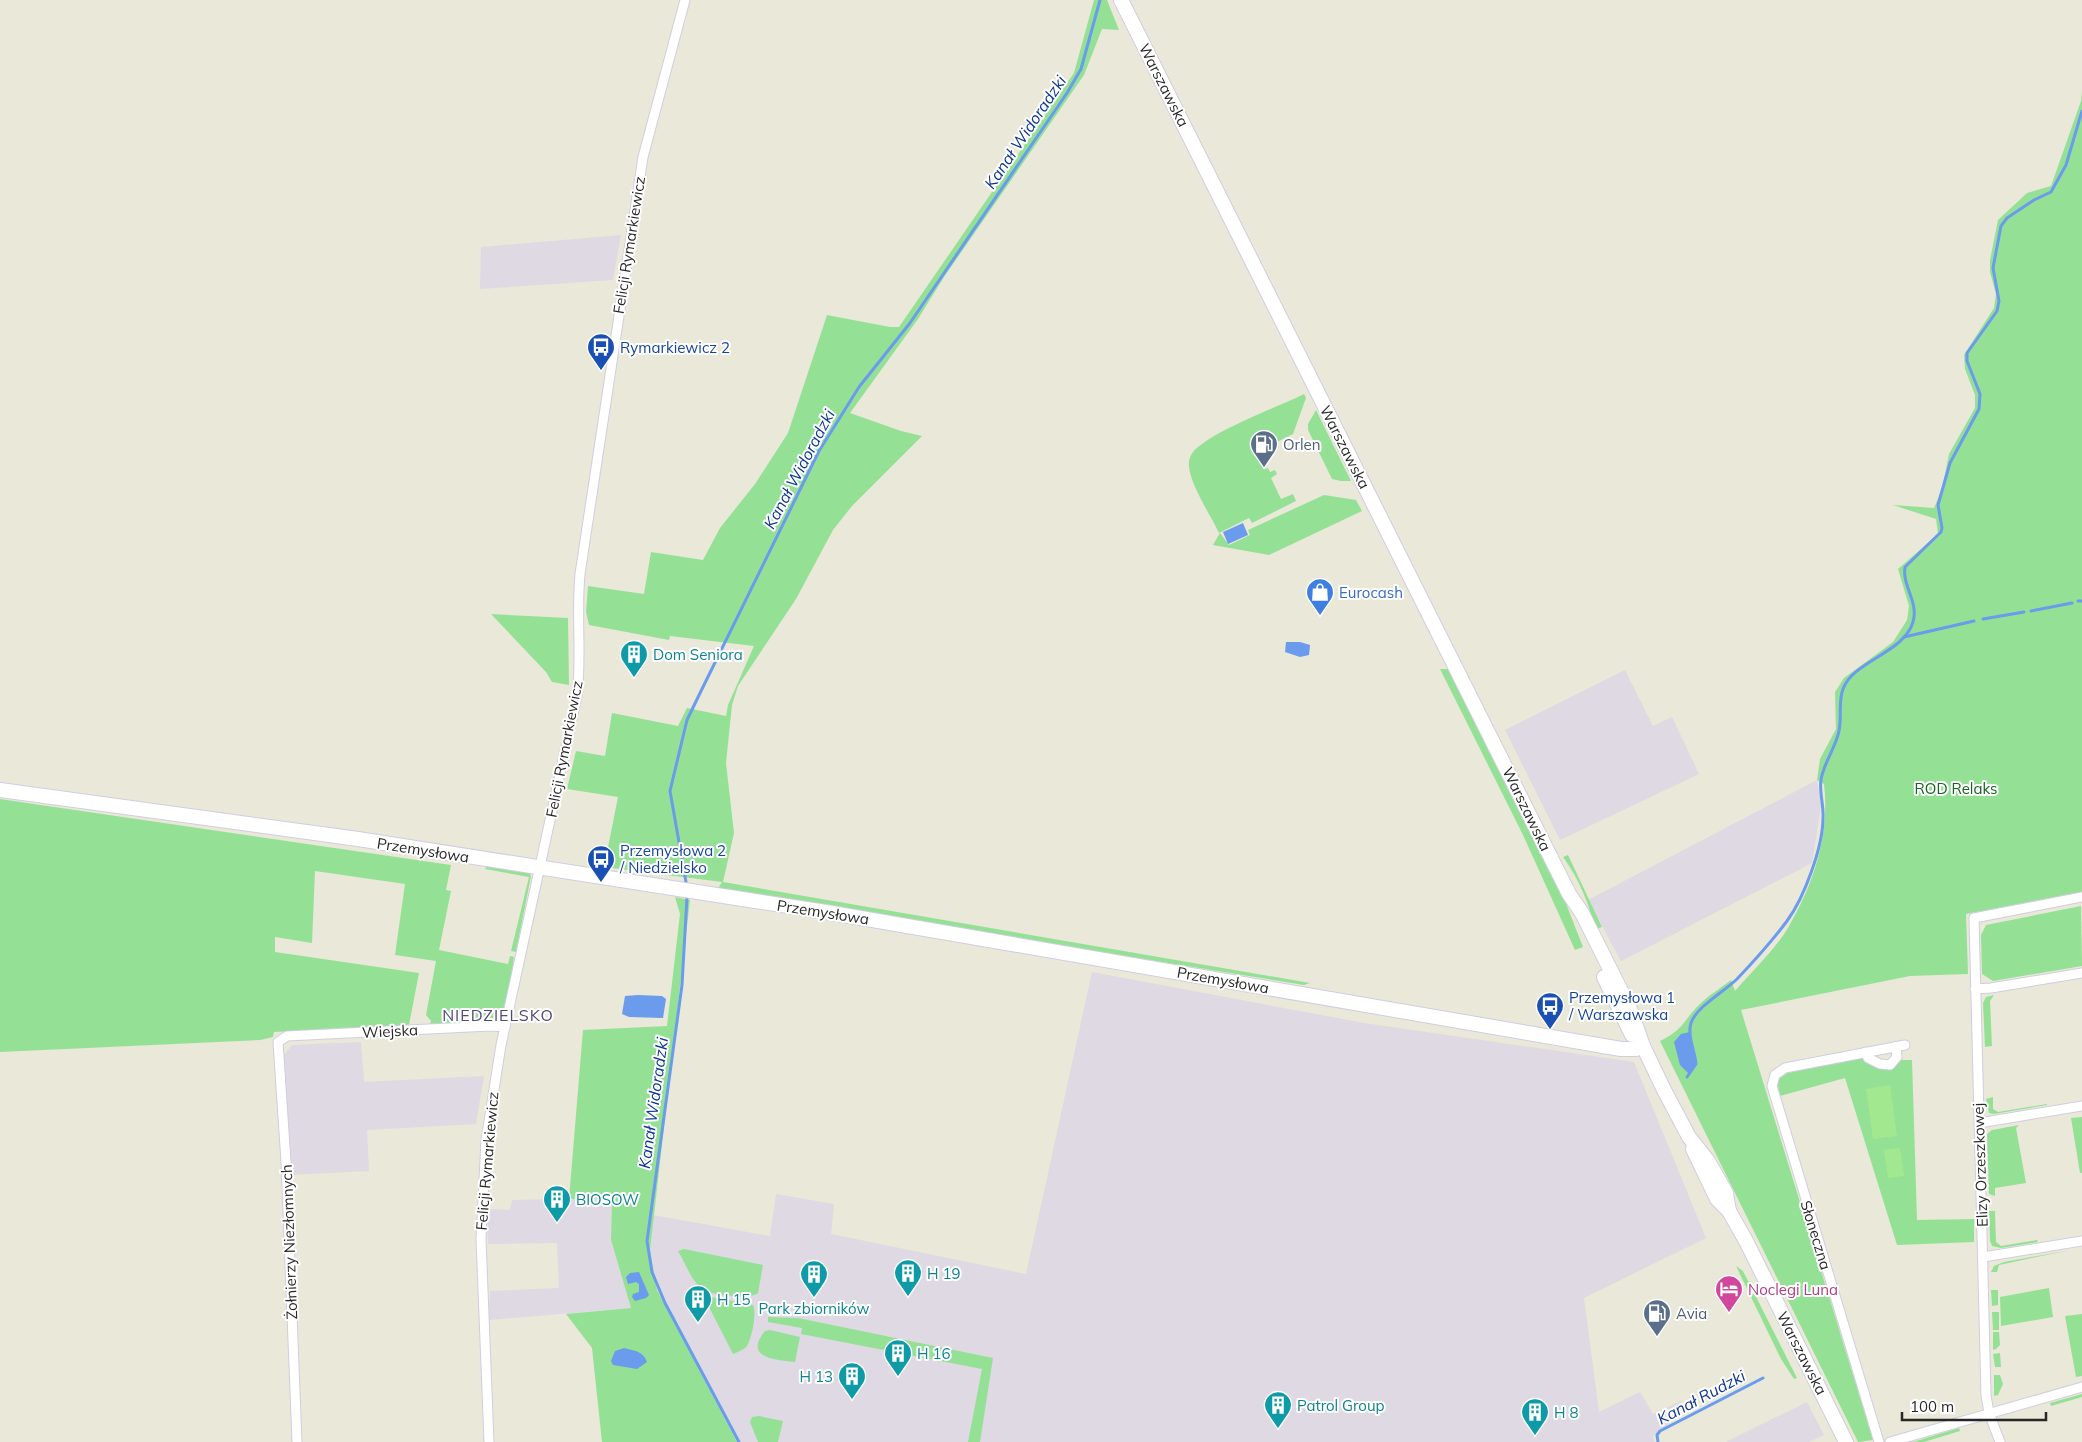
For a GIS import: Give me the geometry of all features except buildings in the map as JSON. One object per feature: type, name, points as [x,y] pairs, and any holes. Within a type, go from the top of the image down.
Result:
[{"type":"street","name":"Felicji Rymarkiewicz","points":[[489,1442],[481,1239],[482,1194],[490,1105],[505,1027],[577,696],[579,660],[577,614],[580,574],[638,186],[651,121],[685,0]]},
{"type":"street","name":"Warszawska","points":[[1121,0],[1569,894],[1582,912],[1630,1008],[1643,1046],[1690,1137],[1696,1158],[1717,1198],[1729,1211],[1846,1442]]},
{"type":"street","name":"Przemysłowa","points":[[0,790],[358,839],[826,912],[1621,1049],[1636,1049],[1643,1046]]},
{"type":"street","name":"Elizy Orzeszkowej","points":[[2000,1442],[1986,1395],[1974,918],[2082,897]]},
{"type":"street","points":[[1976,989],[2082,973]]},
{"type":"street","name":"Wiejska","points":[[278,1042],[286,1036],[490,1026],[505,1027]]},
{"type":"street","name":"Żołnierzy Niezłomnych","points":[[278,1042],[286,1172],[297,1442]]},
{"type":"street","points":[[1900,1046],[1898,1057],[1890,1065],[1880,1064],[1868,1058],[1866,1052],[1900,1046]]},
{"type":"street","name":"Słoneczna","points":[[1866,1052],[1785,1068],[1775,1076],[1772,1086],[1878,1442]]},
{"type":"street","points":[[1979,1123],[2082,1106]]},
{"type":"street","points":[[1983,1257],[2082,1241]]},
{"type":"street","points":[[1890,1442],[2082,1387]]},
{"type":"shaded area","points":[[621,235],[613,280],[480,289],[481,247]]},
{"type":"shaded area","points":[[1625,670],[1653,726],[1672,717],[1699,774],[1560,840],[1505,730]]},
{"type":"shaded area","points":[[1817,780],[1821,805],[1812,863],[1621,961],[1588,900]]},
{"type":"shaded area","points":[[1092,972],[1364,1023],[1634,1062],[1706,1238],[1584,1298],[1599,1412],[1640,1392],[1653,1414],[1681,1401],[1686,1412],[1653,1436],[1654,1442],[737,1442],[657,1290],[650,1250],[653,1215],[770,1236],[776,1194],[834,1204],[831,1234],[1026,1274]]},
{"type":"shaded area","points":[[361,1042],[364,1082],[484,1076],[476,1124],[367,1130],[369,1171],[289,1175],[282,1058],[292,1045]]},
{"type":"shaded area","points":[[612,1198],[611,1240],[631,1308],[489,1320],[490,1291],[559,1288],[557,1243],[488,1244],[487,1209],[510,1210],[512,1200]]},
{"type":"shaded area","points":[[1807,1402],[1824,1435],[1809,1442],[1726,1442]]},
{"type":"green space","points":[[1094,0],[1107,0],[1119,30],[1102,29],[1084,75],[944,277],[918,319],[850,413],[901,431],[922,436],[852,506],[833,530],[796,599],[738,686],[732,705],[726,763],[734,833],[723,882],[1310,983],[1304,985],[717,890],[722,882],[604,867],[618,797],[567,789],[576,751],[605,756],[612,713],[678,726],[687,708],[726,716],[728,705],[754,646],[670,636],[669,640],[589,625],[586,612],[588,586],[644,594],[651,552],[703,560],[720,528],[755,484],[788,433],[827,315],[899,327],[1074,73]]},
{"type":"green space","name":"ROD Relaks","points":[[2082,90],[2082,892],[1966,914],[1968,974],[1910,976],[1741,1010],[1873,1440],[1858,1442],[1660,1041],[1679,1028],[1694,1010],[1731,980],[1735,991],[1784,934],[1806,893],[1818,858],[1825,821],[1824,784],[1817,780],[1820,759],[1836,729],[1835,692],[1844,678],[1893,642],[1907,620],[1909,606],[1898,569],[1938,534],[1936,519],[1893,505],[1934,508],[1942,489],[1949,454],[1975,408],[1975,395],[1965,369],[1964,355],[1994,308],[1996,294],[1990,272],[1990,260],[1998,220],[2027,193],[2051,186],[2081,101]]},
{"type":"green space","points":[[1304,394],[1306,398],[1293,434],[1277,442],[1273,434],[1261,441],[1268,456],[1260,461],[1264,469],[1268,468],[1270,472],[1275,470],[1277,474],[1271,478],[1281,499],[1293,494],[1296,501],[1252,523],[1249,518],[1219,533],[1190,475],[1189,464],[1192,453],[1221,432]]},
{"type":"green space","points":[[1316,410],[1351,481],[1332,479],[1308,430],[1308,424]]},
{"type":"green space","points":[[1324,495],[1356,500],[1362,511],[1269,555],[1213,545],[1220,533],[1229,545],[1250,535],[1248,530]]},
{"type":"green space","points":[[491,614],[568,618],[569,685],[552,682],[546,672]]},
{"type":"green space","points":[[1440,669],[1448,669],[1565,901],[1583,947],[1575,950],[1523,835]]},
{"type":"green space","points":[[0,799],[451,865],[446,890],[451,891],[439,950],[508,964],[510,956],[514,957],[506,1008],[500,1017],[490,1021],[430,1024],[431,1021],[426,1015],[436,961],[395,955],[405,884],[315,871],[312,943],[275,937],[275,952],[419,973],[409,1025],[274,1032],[273,1037],[260,1040],[0,1052]]},
{"type":"green space","points":[[1568,855],[1602,927],[1596,929],[1583,892],[1563,857]]},
{"type":"green space","points":[[488,864],[529,872],[531,876],[516,952],[511,951],[529,877],[485,869]]},
{"type":"green space","points":[[675,897],[690,900],[650,1250],[657,1290],[737,1442],[602,1442],[592,1348],[566,1314],[631,1308],[611,1240],[612,1198],[569,1199],[583,1030],[667,1026],[680,914]]},
{"type":"green space","points":[[2081,906],[2082,966],[1993,981],[1982,974],[1981,935],[1986,925]]},
{"type":"green space","points":[[1994,995],[1990,1001],[1992,1046],[1985,1047],[1983,1003],[1986,997]]},
{"type":"green space","points":[[1861,1057],[1877,1067],[1890,1069],[1900,1060],[1912,1060],[1917,1220],[1974,1219],[1974,1242],[1897,1245],[1845,1078],[1780,1096],[1777,1080],[1786,1072]]},
{"type":"green space","points":[[1890,1085],[1897,1136],[1873,1139],[1866,1089]]},
{"type":"green space","points":[[1993,1097],[1993,1109],[1998,1112],[2047,1105],[1994,1114],[1989,1113],[1986,1099]]},
{"type":"green space","points":[[2082,1117],[2082,1173],[2080,1173],[2071,1118]]},
{"type":"green space","points":[[2019,1125],[2016,1128],[2026,1183],[1995,1188],[1995,1196],[1989,1194],[1987,1134],[1992,1130]]},
{"type":"green space","points":[[1900,1148],[1904,1176],[1888,1178],[1884,1150]]},
{"type":"green space","points":[[1989,1211],[1995,1211],[1996,1242],[2001,1246],[2037,1240],[2038,1242],[2001,1248],[1992,1246]]},
{"type":"green space","points":[[684,1249],[763,1265],[758,1293],[739,1297],[706,1291],[694,1280],[678,1251]]},
{"type":"green space","points":[[2070,1250],[1999,1265],[1997,1272],[1991,1272],[1994,1266],[2004,1262]]},
{"type":"green space","points":[[1736,1266],[1743,1271],[1797,1378],[1794,1379],[1781,1359]]},
{"type":"green space","points":[[2049,1288],[2053,1317],[2001,1326],[2000,1297]]},
{"type":"green space","points":[[1991,1290],[1998,1290],[1998,1305],[1992,1306]]},
{"type":"green space","points":[[711,1297],[753,1305],[752,1331],[749,1342],[744,1349],[733,1354],[706,1301]]},
{"type":"green space","points":[[1992,1312],[1999,1312],[1999,1330],[1993,1330]]},
{"type":"green space","points":[[2082,1314],[2082,1376],[2076,1377],[2065,1316]]},
{"type":"green space","points":[[768,1317],[798,1318],[993,1358],[980,1442],[968,1442],[982,1369],[801,1334],[802,1328],[768,1322]]},
{"type":"green space","points":[[770,1330],[800,1337],[795,1362],[771,1358],[760,1352],[758,1347],[759,1340],[765,1331]]},
{"type":"green space","points":[[1993,1332],[1999,1332],[2000,1345],[1993,1350]]},
{"type":"green space","points":[[2000,1353],[2001,1367],[1995,1367],[1993,1354]]},
{"type":"green space","points":[[1994,1375],[2000,1375],[2003,1384],[1998,1395],[1994,1396]]},
{"type":"green space","points":[[2082,1394],[2082,1397],[2051,1406],[2050,1403]]},
{"type":"green space","points":[[759,1416],[783,1421],[778,1442],[758,1442],[750,1422],[752,1417]]},
{"type":"green space","points":[[1959,1428],[1960,1431],[1924,1442],[1913,1442]]},
{"type":"water","points":[[1243,523],[1248,535],[1228,544],[1223,532]]},
{"type":"water","points":[[1286,642],[1300,642],[1310,645],[1309,655],[1300,657],[1285,652]]},
{"type":"water","points":[[625,996],[662,996],[666,999],[663,1018],[629,1017],[622,1014]]},
{"type":"water","points":[[1690,1032],[1696,1064],[1689,1074],[1680,1065],[1674,1042],[1681,1034]]},
{"type":"water","points":[[639,1272],[649,1295],[646,1298],[635,1301],[632,1297],[633,1294],[639,1292],[639,1284],[636,1282],[628,1284],[626,1277],[630,1273]]},
{"type":"water","points":[[624,1348],[641,1354],[647,1362],[637,1369],[613,1365],[611,1361],[615,1351]]},
{"type":"waterway","name":"Kanał Widoradzki","points":[[686,882],[670,791],[687,720],[819,451],[859,387],[910,323],[1067,93],[1081,69],[1100,0]]},
{"type":"waterway","name":"Kanał Rudzki","points":[[1687,1077],[1696,1064],[1690,1033],[1694,1017],[1705,1005],[1737,979],[1769,943],[1787,921],[1806,886],[1820,843],[1823,813],[1821,780],[1839,731],[1843,689],[1857,671],[1900,642],[1908,633],[1913,622],[1914,608],[1906,581],[1905,567],[1941,532],[1938,505],[1950,463],[1979,409],[1980,394],[1967,361],[1967,353],[1997,311],[1999,301],[1993,268],[2001,226],[2007,218],[2034,200],[2051,192],[2066,165],[2082,111]]},
{"type":"waterway","points":[[2031,611],[2072,603]]},
{"type":"waterway","points":[[1983,619],[2024,612]]},
{"type":"waterway","points":[[1904,637],[1974,621]]},
{"type":"waterway","name":"Kanał Widoradzki","points":[[687,897],[682,985],[647,1241],[652,1272],[665,1303],[739,1442]]},
{"type":"waterway","name":"Kanał Rudzki","points":[[1658,1442],[1657,1435],[1660,1431],[1763,1378]]},
{"type":"place","name":"Rymarkiewicz 2","points":[[601,371]]},
{"type":"place","name":"Orlen","points":[[1264,468]]},
{"type":"place","name":"Eurocash","points":[[1320,616]]},
{"type":"place","name":"Dom Seniora","points":[[634,678]]},
{"type":"place","name":"Przemysłowa 2 / Niedzielsko","points":[[601,883]]},
{"type":"place","name":"Przemysłowa 1 / Warszawska","points":[[1550,1030]]},
{"type":"place","name":"BIOSOW","points":[[557,1223]]},
{"type":"place","name":"H 19","points":[[908,1297]]},
{"type":"place","name":"Park zbiorników","points":[[814,1298]]},
{"type":"place","name":"Noclegi Luna","points":[[1729,1313]]},
{"type":"place","name":"H 15","points":[[698,1323]]},
{"type":"place","name":"Avia","points":[[1657,1337]]},
{"type":"place","name":"H 16","points":[[898,1377]]},
{"type":"place","name":"H 13","points":[[852,1400]]},
{"type":"place","name":"Patrol Group","points":[[1278,1429]]},
{"type":"place","name":"H 8","points":[[1535,1436]]},
{"type":"district","name":"NIEDZIELSKO","points":[[498,1015]]}]
